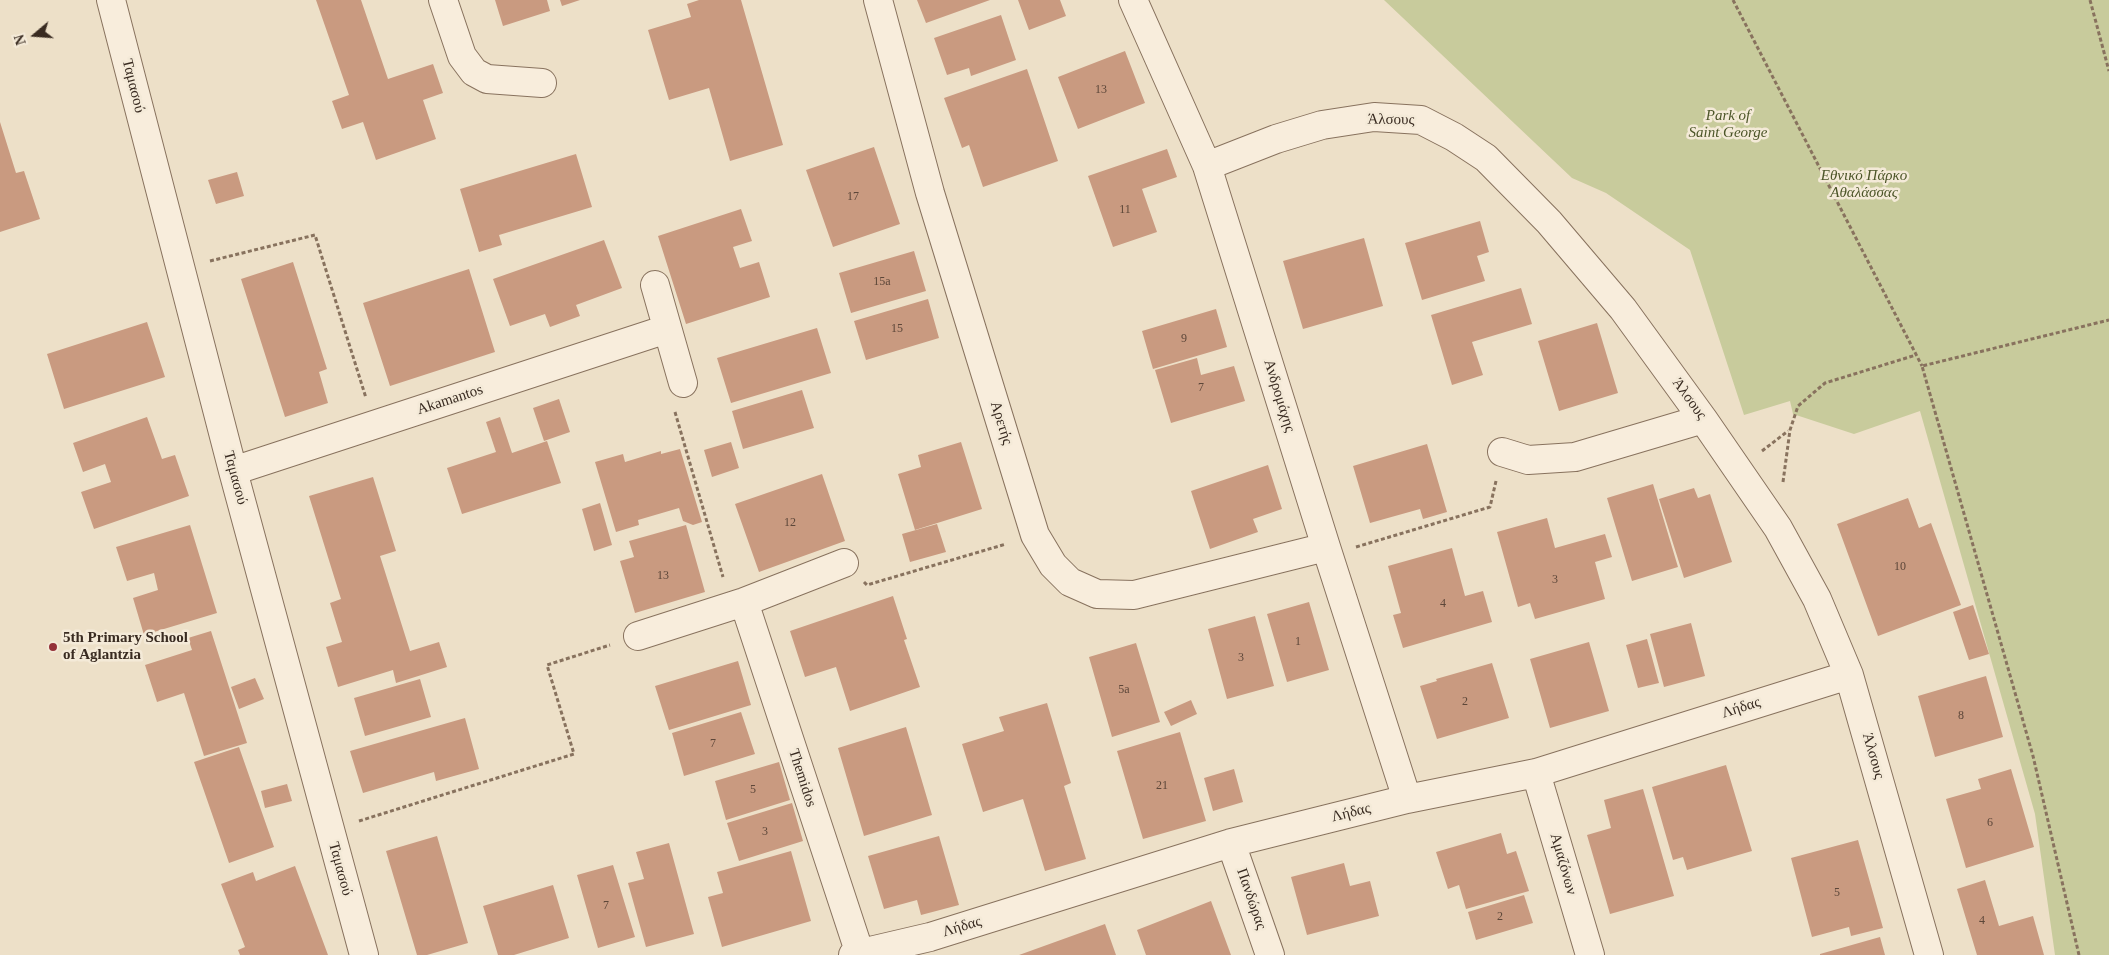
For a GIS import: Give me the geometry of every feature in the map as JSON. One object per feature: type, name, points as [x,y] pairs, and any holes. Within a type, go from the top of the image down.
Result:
[{"type":"street","name":"Ταμασού","points":[[111,0],[233,470],[364,955]]},
{"type":"street","points":[[443,0],[462,56],[474,72],[487,79],[542,83]]},
{"type":"street","name":"Αρετής","points":[[878,0],[930,193],[1035,535],[1052,565],[1070,582],[1097,594],[1134,595],[1328,551]]},
{"type":"street","name":"Ανδρομάχης","points":[[1133,0],[1207,166],[1407,799]]},
{"type":"street","name":"Άλσους","points":[[1207,166],[1276,139],[1322,125],[1374,117],[1420,120],[1454,136],[1486,158],[1549,222],[1623,309],[1704,419],[1771,518],[1817,599],[1849,675],[1929,955]]},
{"type":"street","points":[[655,285],[683,383]]},
{"type":"street","name":"Akamantos","points":[[233,470],[667,329]]},
{"type":"street","points":[[1502,452],[1528,460],[1575,457],[1704,419]]},
{"type":"street","points":[[638,636],[738,604],[844,564]]},
{"type":"street","name":"Themidos","points":[[738,604],[857,954]]},
{"type":"street","name":"Λήδας","points":[[857,954],[930,937],[1231,843],[1407,799],[1536,774],[1849,675]]},
{"type":"street","name":"Αμαζόνων","points":[[1536,774],[1590,955]]},
{"type":"street","name":"Πανδώρας","points":[[1231,843],[1270,955]]},
{"type":"path","points":[[1734,0],[1922,366],[2033,756],[2079,955]]},
{"type":"path","points":[[2090,0],[2109,70]]},
{"type":"path","points":[[180,269],[315,235],[375,424]]},
{"type":"path","points":[[1922,366],[2109,320]]},
{"type":"path","points":[[1771,518],[1783,486],[1790,430],[1798,406],[1825,383],[1916,355]]},
{"type":"path","points":[[683,383],[670,395],[738,604]]},
{"type":"path","points":[[1734,463],[1760,453],[1790,430]]},
{"type":"path","points":[[1328,551],[1490,506],[1502,452]]},
{"type":"path","points":[[844,564],[867,585],[1035,535]]},
{"type":"path","points":[[330,830],[574,754],[547,665],[638,636]]},
{"type":"green space","name":"Εθνικό Πάρκο Αθαλάσσας","points":[[1384,0],[2109,0],[2109,955],[2055,955],[2035,814],[1920,411],[1854,434],[1793,414],[1790,401],[1744,415],[1690,250],[1606,193],[1572,178]]},
{"type":"building","points":[[316,0],[361,0],[388,79],[433,64],[443,93],[423,100],[436,139],[376,160],[363,122],[342,129],[332,101],[349,95]]},
{"type":"building","points":[[495,0],[547,0],[550,11],[503,26]]},
{"type":"building","points":[[560,0],[580,0],[562,6]]},
{"type":"building","points":[[699,0],[741,0],[783,145],[730,161],[709,88],[669,100],[648,30],[691,17],[687,4]]},
{"type":"building","points":[[917,0],[990,0],[926,23]]},
{"type":"building","points":[[1018,0],[1060,0],[1066,16],[1029,30]]},
{"type":"building","points":[[1001,15],[1016,60],[971,76],[969,68],[947,75],[934,38]]},
{"type":"building","points":[[1125,51],[1145,103],[1078,129],[1058,77]]},
{"type":"building","points":[[1027,69],[1058,161],[983,187],[969,145],[962,148],[944,98]]},
{"type":"building","points":[[0,122],[16,173],[24,171],[40,219],[0,232]]},
{"type":"building","points":[[874,147],[900,224],[833,247],[806,170]]},
{"type":"building","points":[[1167,149],[1177,177],[1142,189],[1157,232],[1113,247],[1088,176]]},
{"type":"building","points":[[576,154],[592,207],[499,235],[502,245],[479,252],[460,189]]},
{"type":"building","points":[[237,172],[244,196],[216,204],[208,180]]},
{"type":"building","points":[[741,209],[752,241],[733,247],[740,268],[759,262],[770,297],[686,324],[658,236]]},
{"type":"building","points":[[1480,221],[1489,252],[1477,256],[1485,281],[1422,300],[1405,243]]},
{"type":"building","points":[[1364,238],[1383,306],[1303,329],[1283,261]]},
{"type":"building","points":[[604,240],[622,288],[576,305],[580,316],[550,327],[545,314],[510,326],[493,279]]},
{"type":"building","points":[[914,251],[926,291],[851,313],[839,273]]},
{"type":"building","points":[[293,262],[327,369],[319,372],[328,403],[285,417],[241,279]]},
{"type":"building","points":[[469,269],[495,352],[390,386],[363,303]]},
{"type":"building","points":[[1521,288],[1532,324],[1472,342],[1483,375],[1452,385],[1431,315]]},
{"type":"building","points":[[928,299],[939,338],[866,360],[854,321]]},
{"type":"building","points":[[1216,309],[1227,347],[1153,369],[1142,331]]},
{"type":"building","points":[[147,322],[165,377],[64,409],[47,354]]},
{"type":"building","points":[[1597,323],[1618,393],[1559,411],[1538,341]]},
{"type":"building","points":[[817,328],[831,373],[731,403],[717,358]]},
{"type":"building","points":[[1197,358],[1201,375],[1234,366],[1245,401],[1171,423],[1155,370]]},
{"type":"building","points":[[802,390],[814,428],[743,449],[732,411]]},
{"type":"building","points":[[559,399],[570,432],[544,441],[533,408]]},
{"type":"building","points":[[147,417],[162,459],[175,455],[189,496],[94,529],[81,492],[111,482],[105,464],[83,472],[73,443]]},
{"type":"building","points":[[500,417],[512,453],[547,441],[561,483],[462,514],[447,468],[496,452],[486,422]]},
{"type":"building","points":[[731,442],[739,468],[712,477],[704,450]]},
{"type":"building","points":[[961,442],[982,509],[915,530],[898,474],[921,467],[918,455]]},
{"type":"building","points":[[1427,444],[1447,512],[1423,519],[1420,509],[1370,523],[1353,466]]},
{"type":"building","points":[[680,449],[702,522],[693,525],[683,521],[679,508],[638,520],[639,525],[616,532],[595,462],[623,454],[625,462],[661,451],[661,454]]},
{"type":"building","points":[[1268,465],[1282,509],[1253,519],[1258,532],[1210,549],[1191,491]]},
{"type":"building","points":[[822,474],[845,541],[759,572],[735,504]]},
{"type":"building","points":[[373,477],[396,551],[380,556],[410,651],[439,642],[447,667],[396,683],[393,670],[338,687],[326,647],[342,642],[330,603],[341,599],[309,496]]},
{"type":"building","points":[[1653,484],[1678,567],[1632,581],[1607,498]]},
{"type":"building","points":[[1694,488],[1698,498],[1710,494],[1732,562],[1684,578],[1659,499]]},
{"type":"building","points":[[1908,498],[1919,528],[1931,523],[1961,605],[1878,636],[1837,524]]},
{"type":"building","points":[[600,503],[612,545],[594,551],[582,509]]},
{"type":"building","points":[[1547,518],[1555,548],[1605,534],[1612,557],[1595,562],[1605,599],[1535,619],[1530,603],[1518,607],[1497,532]]},
{"type":"building","points":[[937,524],[946,552],[910,562],[902,534]]},
{"type":"building","points":[[190,525],[217,613],[144,635],[133,598],[158,590],[154,573],[127,581],[116,547]]},
{"type":"building","points":[[686,525],[705,592],[635,613],[620,561],[634,557],[629,541]]},
{"type":"building","points":[[1452,548],[1465,596],[1483,591],[1492,622],[1403,648],[1393,615],[1401,613],[1388,566]]},
{"type":"building","points":[[893,596],[907,639],[904,640],[920,687],[850,711],[836,667],[805,677],[790,631]]},
{"type":"building","points":[[1309,602],[1329,670],[1287,682],[1267,614]]},
{"type":"building","points":[[1973,605],[1989,654],[1969,660],[1953,612]]},
{"type":"building","points":[[1255,616],[1274,686],[1227,699],[1208,629]]},
{"type":"building","points":[[1691,623],[1705,676],[1664,687],[1650,634]]},
{"type":"building","points":[[211,631],[247,743],[204,756],[184,693],[157,702],[145,665],[192,650],[188,638]]},
{"type":"building","points":[[1647,639],[1659,683],[1638,688],[1626,645]]},
{"type":"building","points":[[1589,642],[1609,711],[1550,728],[1530,659]]},
{"type":"building","points":[[1136,643],[1160,722],[1112,737],[1089,657]]},
{"type":"building","points":[[738,661],[751,705],[669,730],[655,686]]},
{"type":"building","points":[[1492,663],[1509,718],[1437,739],[1420,686],[1437,681],[1436,679]]},
{"type":"building","points":[[1986,676],[2003,737],[1935,757],[1918,696]]},
{"type":"building","points":[[255,678],[264,699],[239,709],[231,687]]},
{"type":"building","points":[[420,679],[431,717],[365,736],[354,698]]},
{"type":"building","points":[[1191,700],[1197,714],[1171,726],[1164,712]]},
{"type":"building","points":[[1047,703],[1071,783],[1064,786],[1086,859],[1045,871],[1023,799],[983,812],[962,744],[1004,731],[999,717]]},
{"type":"building","points":[[741,712],[755,754],[684,776],[672,733]]},
{"type":"building","points":[[465,718],[479,769],[436,781],[434,772],[363,793],[350,751]]},
{"type":"building","points":[[906,727],[932,815],[864,836],[838,748]]},
{"type":"building","points":[[1180,732],[1206,821],[1143,839],[1117,751]]},
{"type":"building","points":[[239,747],[274,847],[229,863],[194,762]]},
{"type":"building","points":[[779,762],[790,800],[726,820],[715,781]]},
{"type":"building","points":[[1726,765],[1752,851],[1687,870],[1683,857],[1673,860],[1652,787]]},
{"type":"building","points":[[1234,769],[1243,802],[1213,811],[1204,778]]},
{"type":"building","points":[[2011,769],[2034,847],[1966,868],[1946,799],[1981,789],[1978,779]]},
{"type":"building","points":[[287,784],[292,801],[265,808],[261,791]]},
{"type":"building","points":[[1643,789],[1674,896],[1610,914],[1587,835],[1611,828],[1604,800]]},
{"type":"building","points":[[792,803],[803,841],[739,861],[727,823]]},
{"type":"building","points":[[1501,833],[1507,854],[1516,851],[1529,891],[1466,909],[1459,885],[1448,889],[1436,852]]},
{"type":"building","points":[[437,836],[468,943],[427,955],[417,955],[386,851]]},
{"type":"building","points":[[939,836],[959,905],[921,915],[917,900],[884,909],[868,856]]},
{"type":"building","points":[[1858,840],[1883,928],[1851,936],[1849,927],[1812,937],[1791,858]]},
{"type":"building","points":[[669,843],[694,934],[646,947],[628,883],[644,879],[636,852]]},
{"type":"building","points":[[791,851],[811,921],[722,947],[708,897],[723,893],[717,872]]},
{"type":"building","points":[[1344,863],[1350,886],[1370,881],[1379,916],[1307,935],[1291,877]]},
{"type":"building","points":[[613,865],[635,937],[598,948],[577,875]]},
{"type":"building","points":[[295,866],[328,955],[240,955],[238,950],[245,947],[221,884],[253,872],[256,881]]},
{"type":"building","points":[[1985,880],[1999,926],[2033,916],[2044,955],[1977,955],[1957,889]]},
{"type":"building","points":[[553,885],[569,938],[514,955],[498,955],[483,906]]},
{"type":"building","points":[[1524,895],[1533,923],[1476,940],[1468,912]]},
{"type":"building","points":[[1211,901],[1231,955],[1146,955],[1137,930]]},
{"type":"building","points":[[1105,924],[1116,955],[1019,955]]},
{"type":"building","points":[[1880,937],[1885,955],[1820,955],[1820,954]]},
{"type":"place","name":"5th Primary School of Aglantzia","points":[[53,647]]},
{"type":"park label","name":"Park of Saint George","points":[[1728,124]]}]
